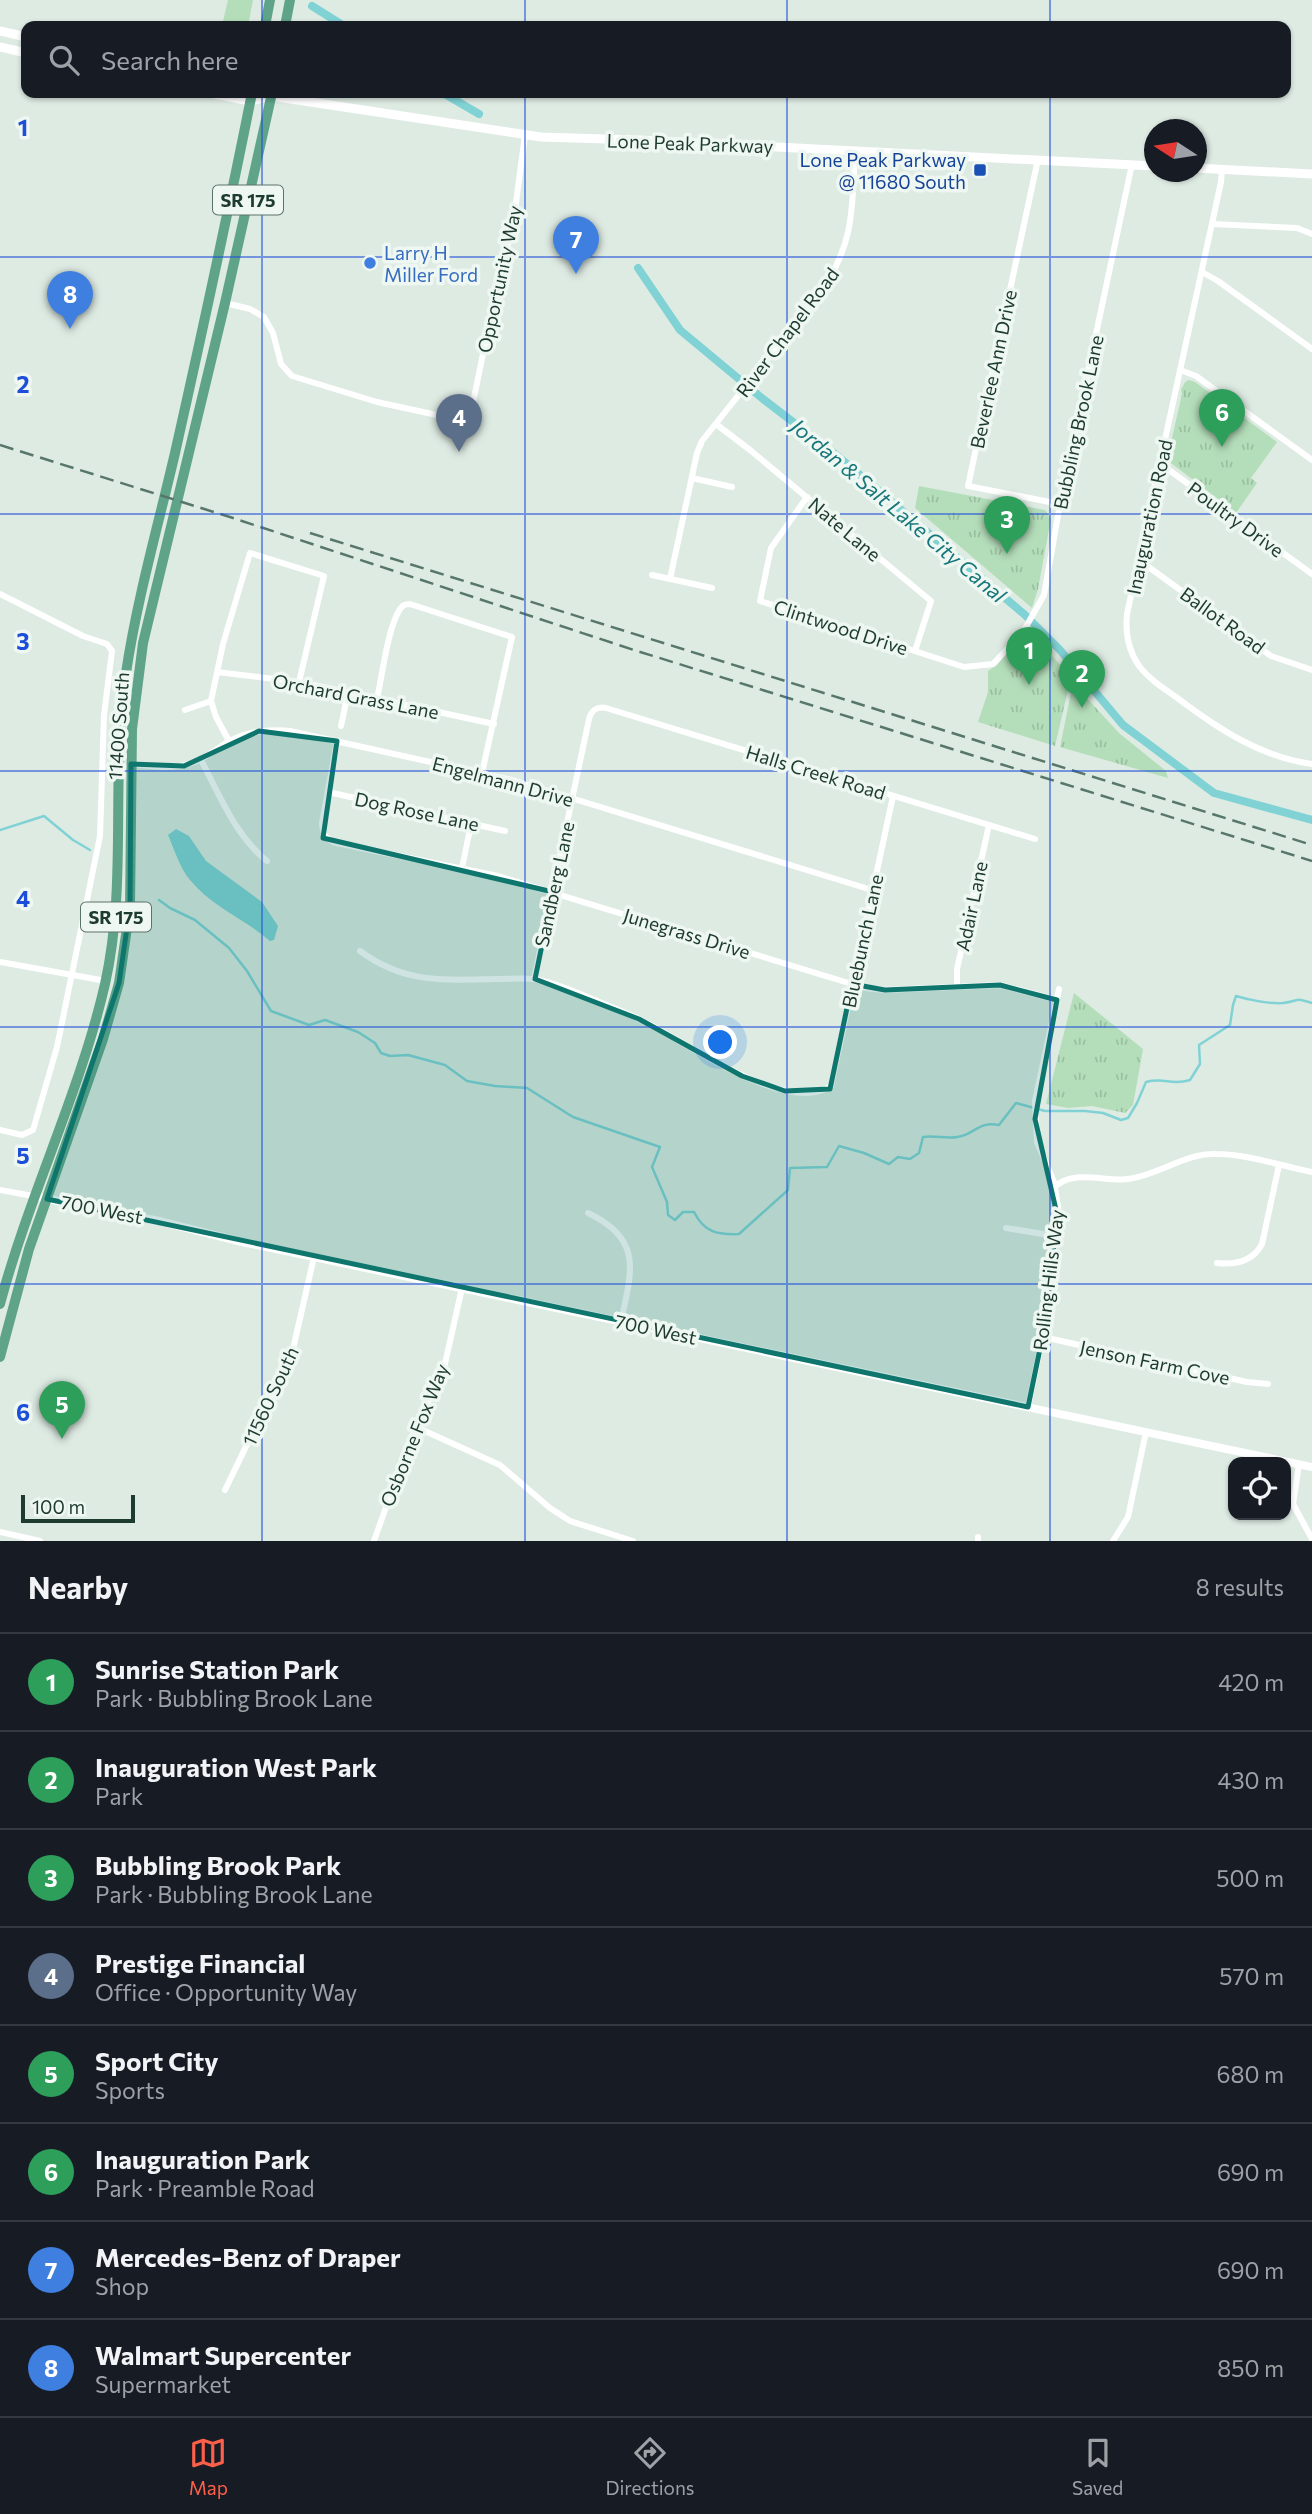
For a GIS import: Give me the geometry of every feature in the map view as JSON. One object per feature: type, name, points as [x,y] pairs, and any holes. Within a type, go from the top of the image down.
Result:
[{"type":"main road","points":[[266,21],[270,0]]},
{"type":"main road","points":[[286,21],[290,0]]},
{"type":"main road","points":[[0,31],[21,36]]},
{"type":"main road","points":[[0,47],[21,52]]},
{"type":"main road","name":"11400 South","points":[[0,1304],[33,1196],[88,1046],[106,981],[116,914],[119,741],[129,653],[216,267],[251,98]]},
{"type":"main road","name":"11400 South","points":[[0,1357],[29,1249],[103,1039],[121,970],[130,906],[133,718],[141,655],[171,519],[225,303],[268,98]]},
{"type":"main road","name":"Lone Peak Parkway","points":[[295,98],[524,135],[1144,165]]},
{"type":"main road","points":[[1207,168],[1312,174]]},
{"type":"main road","points":[[124,689],[127,708],[125,758],[131,764]]},
{"type":"street","name":"Opportunity Way","points":[[225,303],[250,309],[264,317],[273,333],[281,364],[292,376],[377,402],[469,422],[498,281],[512,232],[524,135]]},
{"type":"street","name":"River Chapel Road","points":[[670,579],[697,453],[702,441],[836,269],[851,223],[855,151]]},
{"type":"street","name":"Beverlee Ann Drive","points":[[1038,159],[968,486],[1060,504]]},
{"type":"street","name":"Bubbling Brook Lane","points":[[993,664],[1027,625],[1044,595],[1060,504],[1132,164]]},
{"type":"street","name":"Inauguration Road","points":[[1222,169],[1126,625],[1129,646],[1138,665],[1152,681],[1228,735],[1258,748],[1312,764]]},
{"type":"street","points":[[1212,224],[1297,228],[1312,234]]},
{"type":"street","points":[[1202,272],[1312,349]]},
{"type":"street","points":[[1180,370],[1196,376],[1312,460]]},
{"type":"street","name":"Nate Lane","points":[[716,425],[932,601],[915,651]]},
{"type":"street","name":"Poultry Drive","points":[[1160,465],[1312,573]]},
{"type":"street","points":[[692,478],[732,487]]},
{"type":"street","name":"Clintwood Drive","points":[[807,497],[771,548],[760,601],[964,667],[993,664]]},
{"type":"street","points":[[229,741],[211,701],[250,553],[324,576],[299,682]]},
{"type":"street","name":"Ballot Road","points":[[1139,560],[1271,656],[1312,670]]},
{"type":"street","points":[[652,575],[712,588]]},
{"type":"street","points":[[0,594],[83,636],[111,647],[112,656],[103,736],[100,836],[49,1077],[37,1122],[29,1133],[22,1135],[0,1130]]},
{"type":"street","points":[[377,699],[392,633],[404,605],[410,604],[512,637],[482,773]]},
{"type":"street","name":"Orchard Grass Lane","points":[[217,672],[299,682],[494,724]]},
{"type":"street","points":[[341,726],[348,693]]},
{"type":"street","points":[[186,710],[211,701]]},
{"type":"street","name":"Halls Creek Road","points":[[596,709],[606,708],[1035,839]]},
{"type":"street","name":"Sandberg Lane","points":[[534,979],[590,716],[596,709]]},
{"type":"street","name":"Engelmann Drive","points":[[131,764],[177,767],[201,760],[229,741],[253,733],[269,730],[290,731],[482,773],[872,890]]},
{"type":"street","points":[[328,792],[337,741]]},
{"type":"street","points":[[201,760],[237,830],[247,844],[267,861]]},
{"type":"street","name":"Dog Rose Lane","points":[[328,792],[505,831]]},
{"type":"street","name":"Junegrass Drive","points":[[328,792],[322,823],[323,833],[326,839],[336,843],[498,876],[852,984],[885,990],[1007,985],[1057,1000]]},
{"type":"street","name":"Bluebunch Lane","points":[[534,979],[639,1019],[742,1076],[786,1091],[808,1094],[831,1086],[892,796]]},
{"type":"street","points":[[462,868],[471,824]]},
{"type":"street","name":"Adair Lane","points":[[957,986],[957,969],[989,825]]},
{"type":"street","points":[[360,951],[387,969],[418,978],[534,979]]},
{"type":"street","points":[[0,962],[106,981]]},
{"type":"street","name":"Rolling Hills Way","points":[[1028,1407],[1043,1337],[1058,1207],[1055,1187],[1037,1142],[1035,1101],[1059,989]]},
{"type":"street","points":[[1055,1187],[1064,1181],[1080,1178],[1138,1178],[1203,1154],[1222,1154],[1312,1172]]},
{"type":"street","points":[[1217,1263],[1231,1264],[1246,1260],[1258,1251],[1262,1244],[1279,1165]]},
{"type":"street","name":"700 West","points":[[0,1190],[159,1220],[242,1242],[1312,1467]]},
{"type":"street","points":[[588,1213],[616,1230],[629,1255],[630,1275],[621,1321]]},
{"type":"street","points":[[1006,1227],[1055,1236]]},
{"type":"street","name":"11560 South","points":[[225,1490],[297,1338],[314,1257]]},
{"type":"street","name":"Osborne Fox Way","points":[[374,1541],[416,1427],[444,1368],[462,1288]]},
{"type":"street","name":"Jenson Farm Cove","points":[[1043,1337],[1240,1381],[1268,1384]]},
{"type":"street","points":[[416,1427],[500,1465],[550,1508],[570,1521],[633,1541]]},
{"type":"street","points":[[1113,1541],[1128,1517],[1146,1432]]},
{"type":"street","points":[[1299,1464],[1293,1504],[1312,1539]]},
{"type":"street","points":[[0,1532],[40,1541]]},
{"type":"highlighted area","points":[[259,731],[337,741],[323,838],[553,892],[535,979],[639,1019],[742,1076],[785,1091],[830,1089],[852,984],[885,990],[1000,985],[1057,1000],[1035,1119],[1057,1214],[1047,1315],[1028,1407],[47,1199],[119,983],[130,907],[131,764],[184,766]]},
{"type":"green space","points":[[228,0],[253,0],[249,21],[223,21]]},
{"type":"green space","points":[[1189,380],[1277,442],[1251,478],[1257,483],[1236,513],[1167,460],[1181,390]]},
{"type":"green space","points":[[919,486],[1045,510],[1051,519],[1032,608],[915,508]]},
{"type":"green space","points":[[1028,629],[1071,677],[1055,746],[978,722],[988,692],[988,671],[997,665]]},
{"type":"green space","points":[[1073,683],[1119,733],[1166,771],[1168,778],[1060,747]]},
{"type":"green space","points":[[1074,993],[1143,1049],[1133,1105],[1125,1113],[1092,1106],[1068,1108],[1046,1104]]},
{"type":"water","points":[[176,829],[189,836],[206,861],[262,902],[278,926],[274,940],[270,941],[218,905],[190,880],[168,835]]},
{"type":"waterway","name":"Jordan & Salt Lake City Canal","points":[[312,6],[336,21]]},
{"type":"waterway","name":"Jordan & Salt Lake City Canal","points":[[452,98],[479,114]]},
{"type":"waterway","name":"Jordan & Salt Lake City Canal","points":[[638,268],[680,330],[840,458],[1025,615],[1060,650],[1123,725],[1214,793],[1312,820]]},
{"type":"waterway","points":[[0,830],[44,816],[90,850]]},
{"type":"waterway","points":[[159,900],[195,920],[229,948],[247,971],[271,1011],[309,1025],[325,1020],[358,1032],[375,1043],[381,1053],[390,1056],[408,1055],[445,1065],[467,1081],[527,1088],[573,1117],[660,1147],[652,1167],[667,1202],[668,1215],[675,1220],[683,1212],[694,1212],[707,1228],[724,1234],[739,1234],[788,1190],[790,1168],[827,1167],[839,1146],[889,1164],[898,1157],[910,1159],[919,1153],[923,1137],[957,1137],[986,1125],[999,1125],[1016,1103],[1045,1111],[1085,1111],[1103,1113],[1121,1120],[1128,1118],[1146,1082],[1190,1080],[1200,1064],[1199,1045],[1230,1025],[1236,996],[1272,1003],[1299,1000],[1312,1003]]},
{"type":"railway","points":[[0,445],[233,518],[634,650],[1312,861]]},
{"type":"railway","points":[[310,533],[1312,845]]},
{"type":"place","name":"Lone Peak Parkway @ 11680 South","points":[[980,170]]},
{"type":"place","name":"Larry H Miller Ford","points":[[370,263]]},
{"type":"place","name":"Mercedes-Benz of Draper","points":[[576,274]]},
{"type":"place","name":"Walmart Supercenter","points":[[70,329]]},
{"type":"place","name":"Inauguration Park","points":[[1222,447]]},
{"type":"place","name":"Prestige Financial","points":[[459,452]]},
{"type":"place","name":"Bubbling Brook Park","points":[[1007,554]]},
{"type":"place","name":"Sunrise Station Park","points":[[1029,685]]},
{"type":"place","name":"Inauguration West Park","points":[[1082,708]]},
{"type":"place","name":"Sport City","points":[[62,1439]]}]
